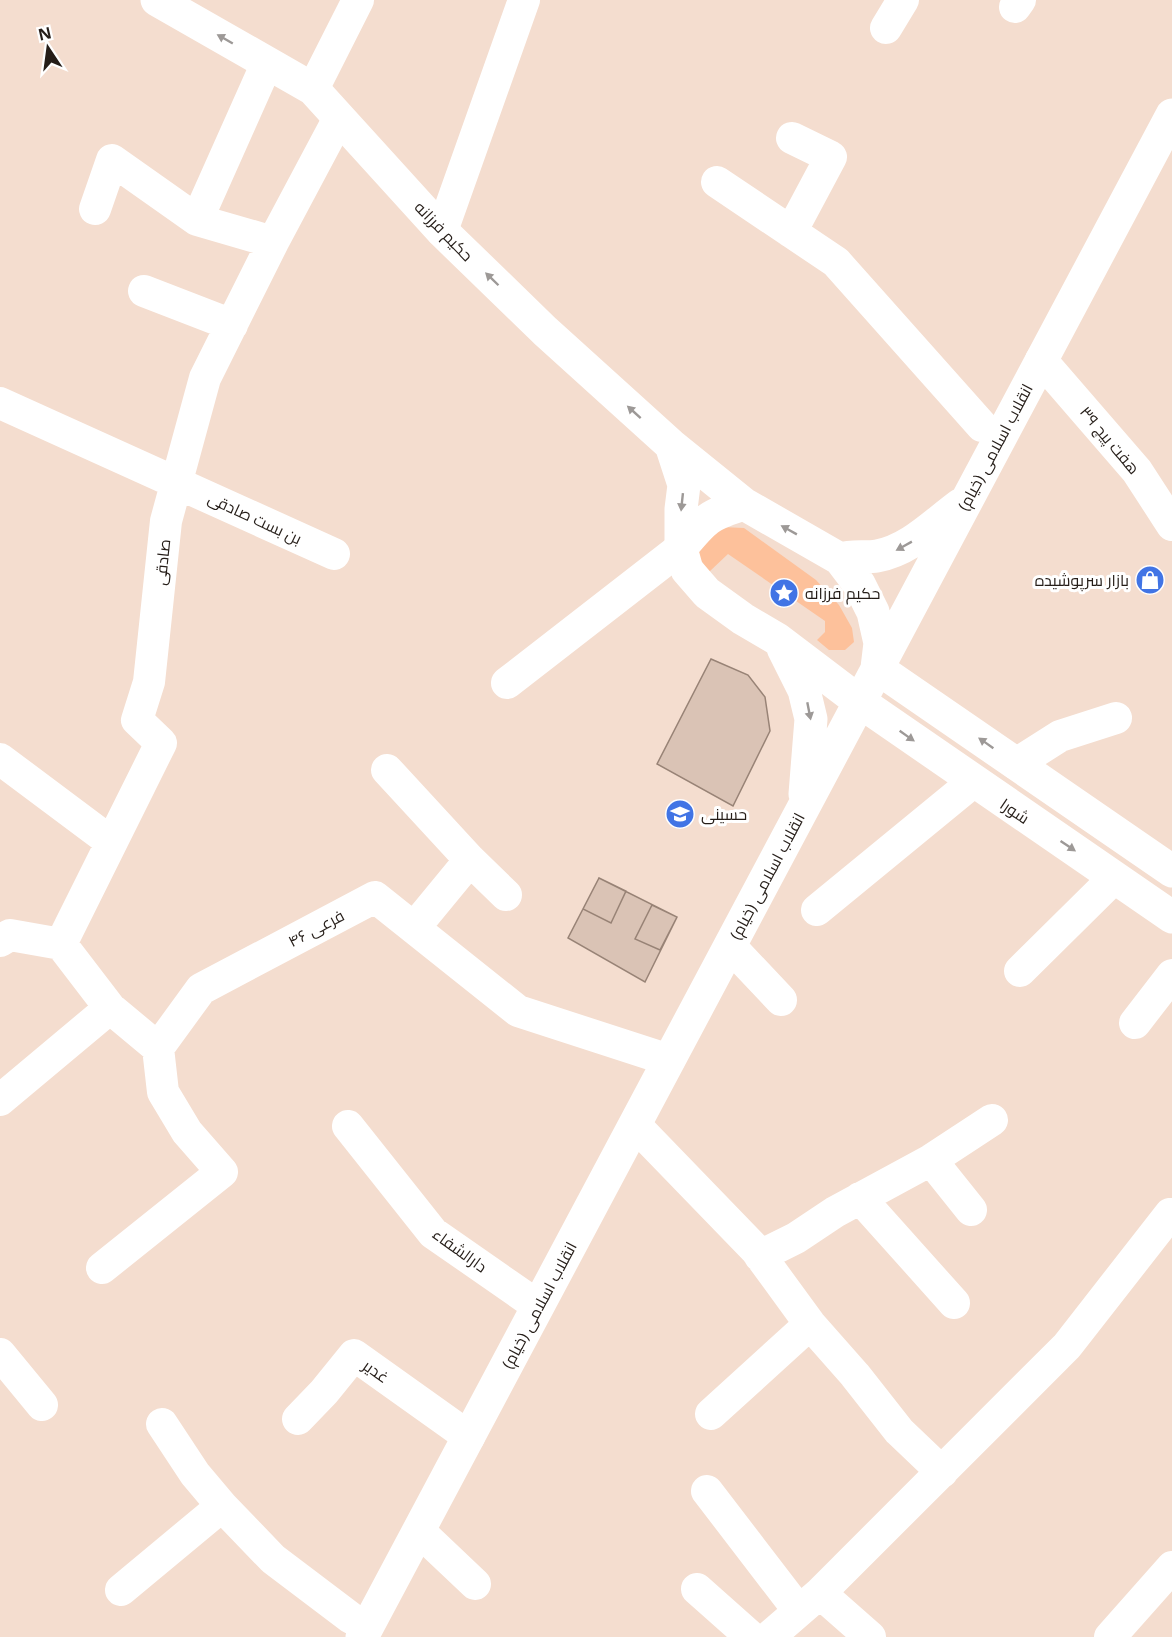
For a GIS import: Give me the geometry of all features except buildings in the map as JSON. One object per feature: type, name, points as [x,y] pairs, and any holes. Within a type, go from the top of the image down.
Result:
[{"type":"main road","name":"حکیم فرزانه","points":[[157,0],[313,89],[442,231],[545,331],[671,446],[744,504],[840,559]]},
{"type":"main road","name":"انقلاب اسلامی (خیام)","points":[[362,1631],[419,1531],[1172,115]]},
{"type":"main road","points":[[671,446],[684,485],[681,509],[681,548]]},
{"type":"main road","points":[[968,498],[904,548],[876,556],[851,556],[840,559],[859,584],[873,612],[880,643],[878,668],[1172,872]]},
{"type":"main road","points":[[681,548],[703,521],[720,511],[744,504]]},
{"type":"main road","name":"شورا","points":[[681,548],[687,570],[707,593],[743,619],[777,639],[860,702],[973,782],[1172,917]]},
{"type":"main road","points":[[777,639],[804,690],[811,719],[805,806]]},
{"type":"street","points":[[313,89],[358,0]]},
{"type":"street","points":[[442,231],[524,0]]},
{"type":"street","points":[[886,28],[903,0]]},
{"type":"street","points":[[197,220],[267,63]]},
{"type":"street","name":"صادقی","points":[[61,944],[161,743],[137,720],[149,682],[166,521],[205,378],[273,242],[339,118]]},
{"type":"street","points":[[791,232],[831,157],[792,138]]},
{"type":"street","points":[[95,209],[112,160],[197,220],[273,242]]},
{"type":"street","points":[[717,182],[836,262],[982,426]]},
{"type":"street","points":[[144,291],[232,325]]},
{"type":"street","name":"هفت پیچ ۳۹","points":[[1041,360],[1137,471],[1172,525]]},
{"type":"street","name":"بن بست صادقی","points":[[0,403],[334,554]]},
{"type":"street","points":[[507,682],[681,548]]},
{"type":"street","points":[[1017,764],[1060,736],[1116,718]]},
{"type":"street","points":[[0,759],[111,842]]},
{"type":"street","points":[[387,770],[470,860],[506,895]]},
{"type":"street","points":[[817,910],[973,782]]},
{"type":"street","points":[[414,928],[470,860]]},
{"type":"street","points":[[1020,971],[1114,878]]},
{"type":"street","name":"فرعی ۴۶","points":[[158,1048],[201,989],[375,897],[518,1011],[669,1060]]},
{"type":"street","points":[[0,941],[10,936],[61,944],[110,1008],[158,1048],[163,1092],[187,1132],[222,1172],[102,1268]]},
{"type":"street","points":[[730,946],[782,1000]]},
{"type":"street","points":[[1135,1023],[1172,975]]},
{"type":"street","points":[[0,1100],[110,1008]]},
{"type":"street","points":[[760,1256],[796,1238],[835,1212],[931,1160],[992,1120]]},
{"type":"street","points":[[634,1125],[760,1256],[810,1324],[855,1375],[899,1431],[942,1472]]},
{"type":"street","name":"دارالشفاء","points":[[348,1126],[433,1233],[538,1306]]},
{"type":"street","points":[[931,1160],[971,1210]]},
{"type":"street","points":[[860,1198],[954,1303]]},
{"type":"street","points":[[769,1637],[810,1602],[1067,1346],[1170,1214]]},
{"type":"street","points":[[711,1414],[810,1324]]},
{"type":"street","points":[[0,1354],[42,1404]]},
{"type":"street","name":"غدیر","points":[[298,1419],[354,1355],[469,1437]]},
{"type":"street","points":[[162,1424],[195,1474],[273,1559],[362,1631]]},
{"type":"street","points":[[707,1491],[810,1602],[870,1637]]},
{"type":"street","points":[[121,1590],[222,1506]]},
{"type":"street","points":[[419,1531],[475,1584]]},
{"type":"street","points":[[1110,1637],[1166,1587]]},
{"type":"street","points":[[697,1589],[750,1637]]},
{"type":"shaded area","name":"حکیم فرزانه","points":[[722,527],[744,528],[816,580],[839,605],[852,628],[854,642],[845,650],[829,650],[817,640],[825,632],[825,621],[728,554],[709,572],[698,556],[700,544]]},
{"type":"place","name":"بازار سرپوشیده","points":[[1150,580]]},
{"type":"place","name":"حکیم فرزانه","points":[[784,593]]},
{"type":"place","name":"حسینی","points":[[680,814]]}]
